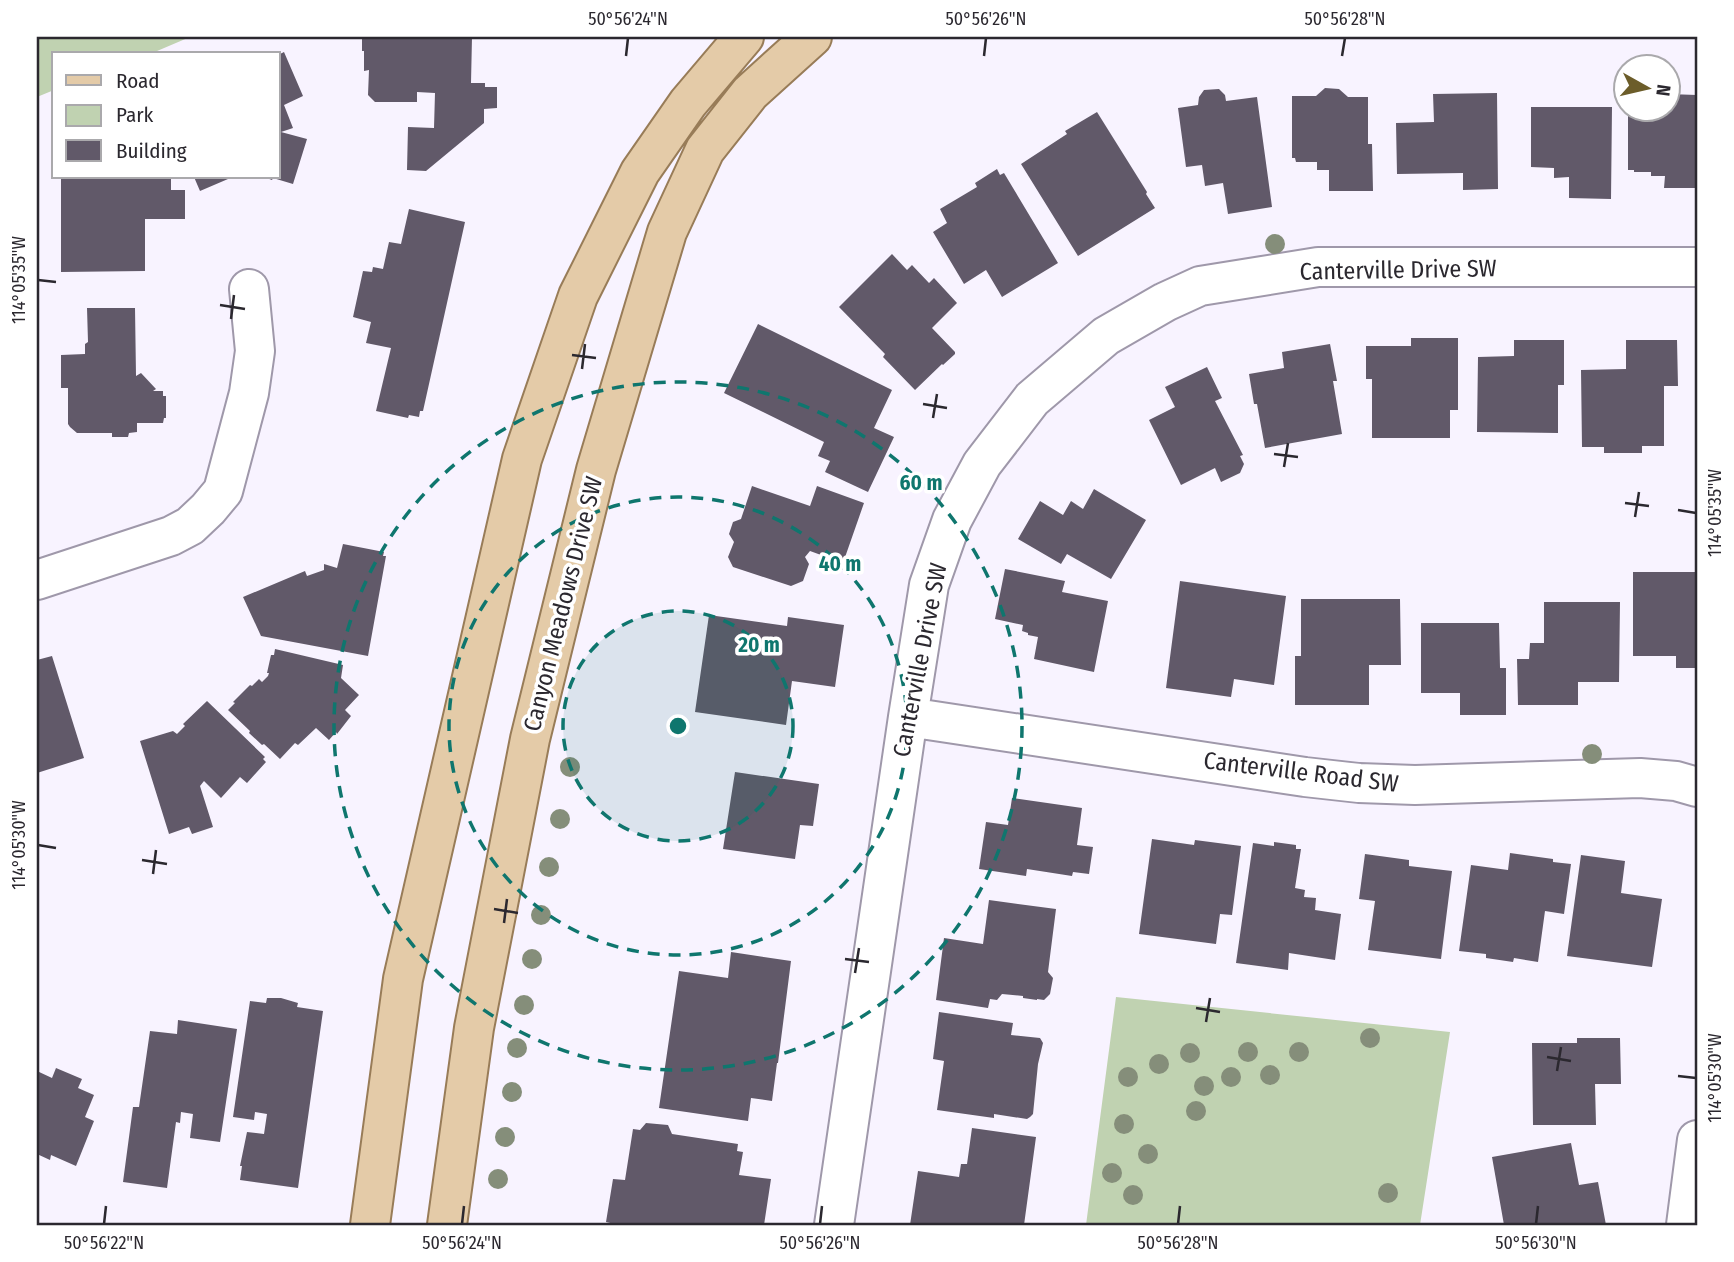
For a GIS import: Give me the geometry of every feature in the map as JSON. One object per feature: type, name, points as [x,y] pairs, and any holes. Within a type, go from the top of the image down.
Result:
[{"type":"main road","points":[[368,1217],[403,979],[522,459],[578,296],[640,172],[688,103],[744,37]]},
{"type":"main road","name":"Canyon Meadows Drive SW","points":[[447,1225],[474,1028],[530,739],[596,470],[667,232],[705,150],[750,93],[812,37]]},
{"type":"street","name":"Canterville Drive SW","points":[[834,1225],[929,585],[952,520],[982,464],[1032,399],[1106,336],[1165,302],[1200,286],[1318,267],[1697,267]]},
{"type":"street","points":[[37,580],[171,536],[190,526],[222,491],[249,393],[255,351],[249,289]]},
{"type":"street","name":"Canterville Road SW","points":[[908,717],[1359,783],[1415,785],[1640,778],[1676,781],[1697,787]]},
{"type":"street","points":[[1686,1225],[1697,1140]]},
{"type":"green space","points":[[37,37],[190,37],[155,52],[52,52],[52,91],[37,97]]},
{"type":"green space","points":[[1116,997],[1450,1032],[1420,1225],[1086,1225]]},
{"type":"building","points":[[362,37],[472,37],[471,83],[485,83],[485,87],[497,87],[497,108],[484,109],[484,123],[426,171],[407,170],[408,127],[434,128],[435,93],[417,92],[417,102],[375,102],[368,95],[369,70],[364,71]]},
{"type":"building","points":[[284,52],[303,96],[284,105],[293,128],[281,132],[307,139],[293,184],[273,178],[280,178],[280,54]]},
{"type":"building","points":[[1325,88],[1339,89],[1348,97],[1368,97],[1368,144],[1372,144],[1373,191],[1329,191],[1329,170],[1317,170],[1317,162],[1296,162],[1295,158],[1292,158],[1292,96],[1316,96]]},
{"type":"building","points":[[1219,89],[1225,95],[1226,101],[1257,97],[1272,207],[1228,214],[1223,183],[1205,186],[1202,165],[1186,167],[1178,108],[1198,105],[1204,90]]},
{"type":"building","points":[[1497,93],[1498,189],[1463,190],[1463,173],[1397,174],[1396,123],[1434,122],[1433,94]]},
{"type":"building","points":[[1682,94],[1697,95],[1697,188],[1664,188],[1665,176],[1651,176],[1651,172],[1628,170],[1628,122],[1682,122]]},
{"type":"building","points":[[1531,107],[1612,107],[1611,199],[1569,198],[1569,177],[1554,178],[1554,168],[1531,167]]},
{"type":"building","points":[[1097,112],[1155,208],[1078,256],[1021,164],[1067,134],[1065,131]]},
{"type":"building","points":[[997,169],[1000,175],[1004,173],[1058,263],[1002,297],[986,270],[964,284],[933,232],[947,223],[940,209],[977,187],[975,183]]},
{"type":"building","points":[[61,178],[171,178],[171,190],[185,190],[185,219],[145,219],[145,271],[61,272]]},
{"type":"building","points":[[194,178],[228,179],[200,191]]},
{"type":"building","points":[[409,209],[465,222],[423,411],[420,411],[419,417],[409,415],[408,418],[376,411],[391,348],[366,343],[371,322],[353,317],[363,271],[372,272],[373,267],[383,269],[389,242],[401,244]]},
{"type":"building","points":[[892,254],[907,270],[912,265],[929,283],[934,278],[957,303],[932,328],[955,354],[915,390],[883,357],[885,354],[839,307]]},
{"type":"building","points":[[87,308],[135,308],[136,376],[141,373],[156,389],[153,391],[163,391],[163,396],[166,396],[166,418],[163,423],[137,423],[137,432],[129,433],[128,437],[112,437],[112,433],[77,433],[68,424],[68,388],[61,388],[61,355],[85,354],[85,344],[88,342]]},
{"type":"building","points":[[758,324],[892,390],[874,428],[894,437],[868,492],[825,472],[830,461],[818,456],[824,442],[724,393]]},
{"type":"building","points":[[1411,338],[1458,338],[1458,410],[1450,410],[1450,438],[1372,438],[1372,379],[1366,379],[1366,346],[1411,346]]},
{"type":"building","points":[[1514,340],[1564,340],[1564,385],[1558,385],[1558,433],[1477,432],[1478,357],[1514,356]]},
{"type":"building","points":[[1626,340],[1677,340],[1678,386],[1664,386],[1664,446],[1642,446],[1642,453],[1604,453],[1604,447],[1582,447],[1581,370],[1626,369]]},
{"type":"building","points":[[1330,344],[1342,434],[1265,448],[1249,374],[1284,368],[1282,352]]},
{"type":"building","points":[[1207,367],[1222,398],[1215,401],[1243,455],[1240,456],[1244,464],[1240,473],[1221,482],[1215,468],[1181,485],[1149,420],[1175,407],[1165,387]]},
{"type":"building","points":[[752,486],[810,506],[817,486],[864,503],[843,563],[810,551],[805,557],[809,564],[803,581],[791,586],[733,567],[728,557],[734,542],[729,534],[733,522],[741,519]]},
{"type":"building","points":[[1094,489],[1146,520],[1111,579],[1067,554],[1061,564],[1018,539],[1040,501],[1063,515],[1071,501],[1083,509]]},
{"type":"building","points":[[343,544],[384,552],[383,556],[386,556],[368,656],[261,636],[243,597],[305,571],[307,576],[324,570],[324,564],[337,568]]},
{"type":"building","points":[[1005,569],[1065,581],[1062,592],[1108,601],[1094,672],[1034,659],[1038,637],[1022,631],[1023,625],[995,619]]},
{"type":"building","points":[[1633,572],[1697,572],[1697,668],[1676,668],[1676,656],[1633,656]]},
{"type":"building","points":[[1180,581],[1286,596],[1274,685],[1234,679],[1231,697],[1166,688]]},
{"type":"building","points":[[1301,599],[1400,599],[1401,665],[1369,665],[1369,705],[1295,705],[1295,656],[1301,656]]},
{"type":"building","points":[[1544,602],[1620,602],[1619,682],[1578,682],[1578,705],[1518,705],[1517,659],[1529,659],[1530,643],[1544,643]]},
{"type":"building","points":[[709,615],[787,626],[788,617],[844,625],[835,687],[792,681],[786,725],[695,712]]},
{"type":"building","points":[[1421,623],[1499,623],[1500,668],[1506,668],[1506,715],[1460,715],[1460,693],[1421,693]]},
{"type":"building","points":[[275,649],[343,665],[341,678],[359,695],[345,710],[351,716],[337,734],[336,732],[329,740],[316,728],[298,745],[295,743],[280,759],[249,733],[228,710],[250,685],[259,679],[262,682],[268,676],[271,655],[274,655]]},
{"type":"building","points":[[52,656],[84,758],[37,773],[37,660]]},
{"type":"building","points":[[207,701],[265,757],[263,759],[266,762],[247,783],[240,777],[221,798],[204,781],[200,786],[213,827],[192,834],[189,827],[169,834],[140,741],[173,731],[177,734],[185,726],[183,724]]},
{"type":"building","points":[[735,772],[819,784],[813,826],[800,825],[795,859],[723,849]]},
{"type":"building","points":[[1012,798],[1082,808],[1077,845],[1093,847],[1089,874],[1073,872],[1072,876],[1027,869],[1026,876],[979,869],[986,822],[1008,825]]},
{"type":"building","points":[[1152,839],[1194,845],[1195,840],[1241,846],[1232,915],[1220,914],[1216,944],[1139,934]]},
{"type":"building","points":[[1274,842],[1296,845],[1296,849],[1301,849],[1295,888],[1305,890],[1304,897],[1316,898],[1315,910],[1341,914],[1335,960],[1289,953],[1288,970],[1236,963],[1253,843],[1274,846]]},
{"type":"building","points":[[1510,853],[1571,864],[1564,914],[1545,911],[1538,962],[1514,958],[1513,962],[1486,958],[1486,954],[1459,951],[1471,865],[1508,870]]},
{"type":"building","points":[[1365,854],[1409,860],[1409,866],[1452,871],[1441,959],[1368,950],[1375,901],[1359,899]]},
{"type":"building","points":[[1581,855],[1625,861],[1621,893],[1662,899],[1652,967],[1567,956]]},
{"type":"building","points":[[989,900],[1056,909],[1048,972],[1053,978],[1050,994],[1044,1000],[1002,994],[997,1000],[990,999],[988,1008],[936,1000],[944,938],[983,944]]},
{"type":"building","points":[[731,952],[791,961],[772,1101],[751,1098],[748,1121],[659,1108],[679,971],[728,978]]},
{"type":"building","points":[[267,998],[281,998],[298,1003],[297,1007],[323,1011],[298,1188],[240,1180],[247,1132],[264,1134],[267,1114],[255,1112],[254,1120],[233,1117],[250,1001],[266,1003]]},
{"type":"building","points":[[939,1012],[1013,1023],[1011,1035],[1040,1038],[1043,1043],[1033,1114],[1030,1117],[1027,1119],[994,1114],[994,1118],[937,1110],[944,1061],[933,1059]]},
{"type":"building","points":[[178,1020],[237,1029],[220,1142],[190,1138],[193,1114],[181,1112],[180,1123],[176,1122],[167,1188],[123,1182],[133,1107],[139,1107],[150,1031],[177,1034]]},
{"type":"building","points":[[1577,1038],[1620,1038],[1621,1084],[1595,1084],[1596,1125],[1533,1125],[1532,1043],[1577,1043]]},
{"type":"building","points":[[56,1068],[82,1079],[78,1088],[94,1095],[85,1117],[94,1121],[76,1166],[51,1155],[50,1160],[37,1154],[37,1071],[52,1078]]},
{"type":"building","points":[[646,1123],[668,1125],[672,1134],[738,1144],[737,1151],[743,1152],[739,1175],[771,1179],[764,1225],[619,1225],[606,1222],[613,1179],[625,1180],[633,1129],[640,1130]]},
{"type":"building","points":[[972,1128],[1036,1137],[1024,1225],[910,1225],[918,1171],[959,1177],[961,1164],[967,1164]]},
{"type":"building","points":[[1571,1143],[1579,1185],[1598,1182],[1606,1225],[1504,1225],[1492,1157]]}]
